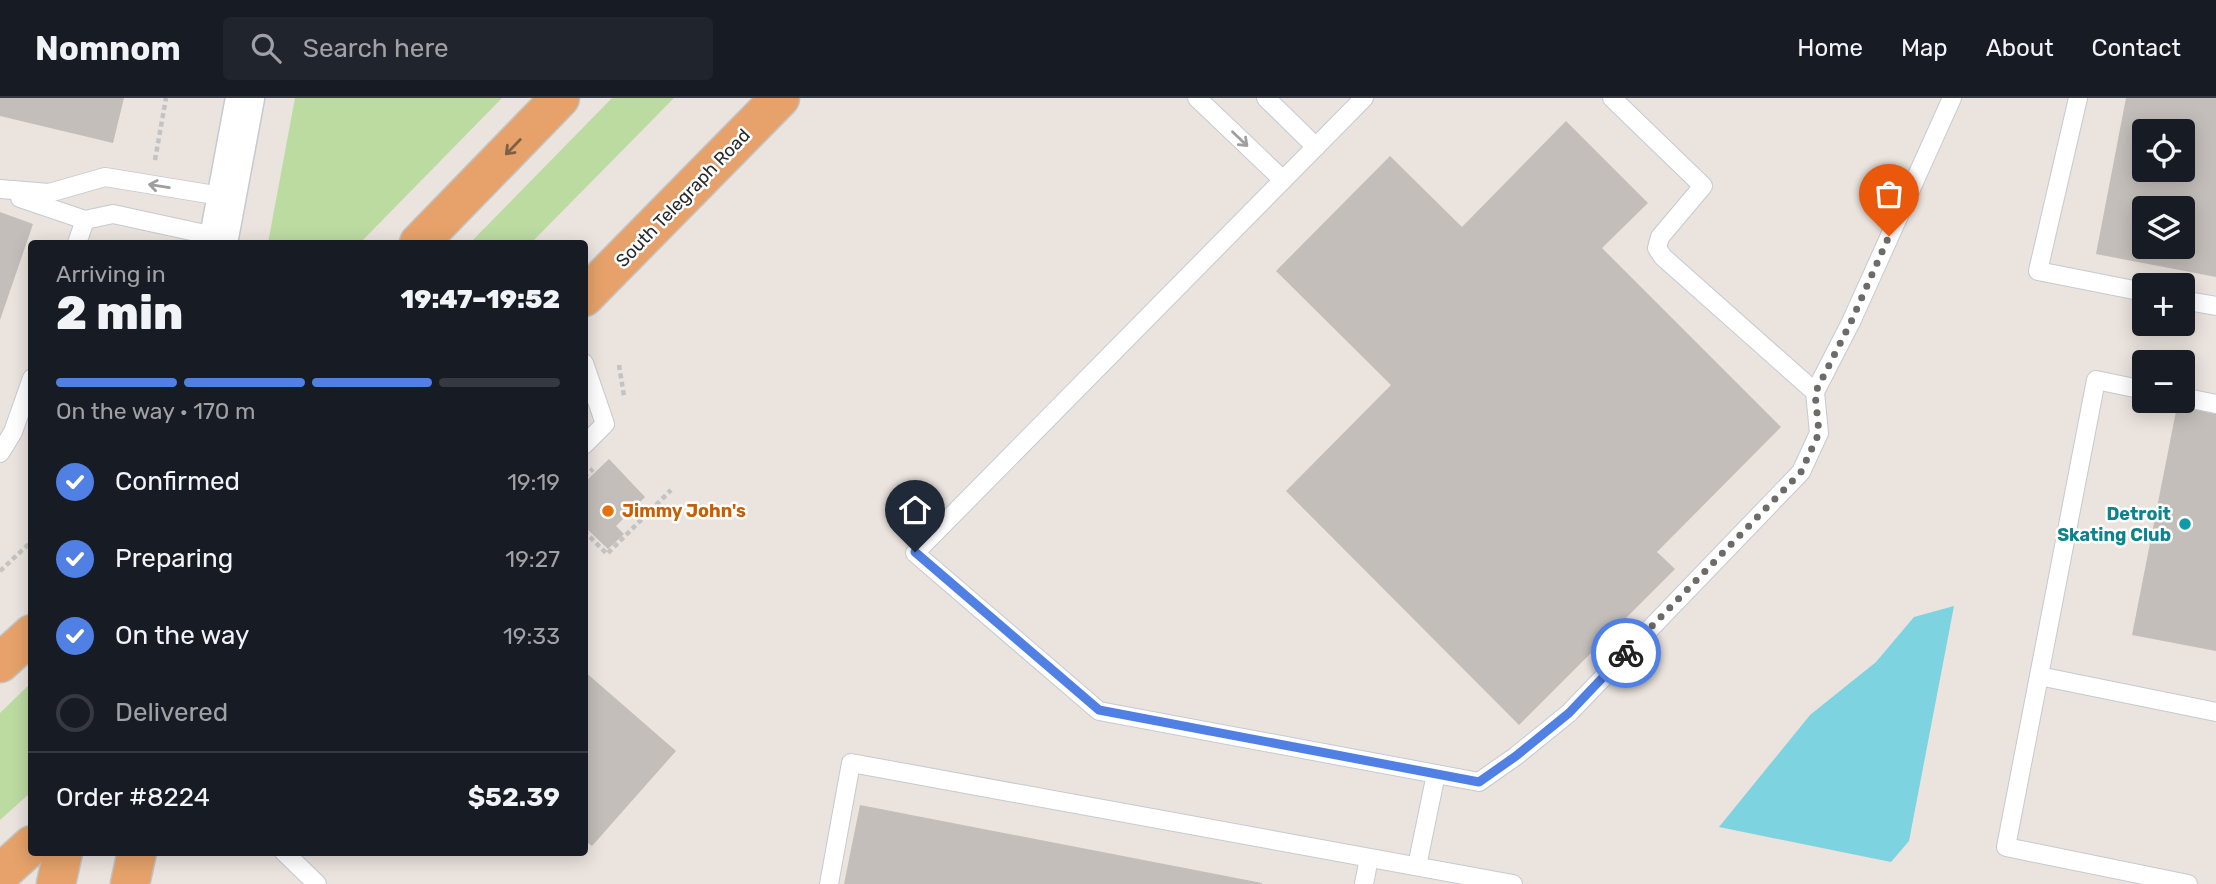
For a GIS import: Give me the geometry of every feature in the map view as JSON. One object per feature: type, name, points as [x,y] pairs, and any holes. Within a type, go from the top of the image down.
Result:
[{"type":"highway","points":[[421,240],[560,98]]},
{"type":"highway","name":"South Telegraph Road","points":[[588,294],[755,112],[780,98]]},
{"type":"highway","points":[[0,663],[28,638]]},
{"type":"highway","points":[[0,874],[28,849]]},
{"type":"highway","points":[[56,884],[61,856]]},
{"type":"highway","points":[[130,884],[136,856]]},
{"type":"street","points":[[218,240],[245,98]]},
{"type":"lane","points":[[1266,98],[1316,147]]},
{"type":"lane","points":[[1364,98],[915,552],[1099,710],[1479,782],[1569,713],[1801,472],[1819,433],[1815,393],[1851,322],[1952,98]]},
{"type":"lane","points":[[1612,98],[1703,186],[1660,237],[1657,248],[1663,257],[1815,393]]},
{"type":"lane","points":[[2078,98],[2038,271],[2132,290]]},
{"type":"lane","points":[[1200,99],[1283,180]]},
{"type":"lane","points":[[0,190],[49,193],[105,177],[227,197]]},
{"type":"lane","points":[[0,190],[85,220],[113,214],[218,240]]},
{"type":"lane","points":[[78,240],[85,220]]},
{"type":"lane","points":[[2195,302],[2216,306]]},
{"type":"lane","points":[[588,375],[605,424],[588,441]]},
{"type":"lane","points":[[2132,388],[2096,380],[2007,847],[2188,884]]},
{"type":"lane","points":[[0,453],[13,432],[28,389]]},
{"type":"lane","points":[[2195,400],[2216,404]]},
{"type":"lane","points":[[2039,676],[2216,712]]},
{"type":"lane","points":[[829,884],[851,763],[1417,866],[1464,880],[1513,884]]},
{"type":"lane","points":[[1417,866],[1436,774]]},
{"type":"lane","points":[[288,856],[317,884]]},
{"type":"lane","points":[[1364,884],[1369,858]]},
{"type":"path","points":[[155,160],[166,98]]},
{"type":"path","points":[[588,535],[607,554],[671,490]]},
{"type":"path","points":[[0,571],[28,545]]},
{"type":"green space","points":[[295,98],[502,98],[363,240],[269,240]]},
{"type":"green space","points":[[612,98],[674,98],[534,240],[473,240]]},
{"type":"green space","points":[[28,686],[28,795],[0,820],[0,713]]},
{"type":"water","points":[[1954,606],[1909,841],[1891,862],[1719,827],[1810,715],[1876,662],[1914,617]]},
{"type":"building","points":[[0,98],[124,98],[113,143],[0,116]]},
{"type":"building","points":[[2126,98],[2216,98],[2216,277],[2096,254]]},
{"type":"building","points":[[1566,121],[1648,203],[1602,248],[1781,427],[1657,552],[1675,569],[1519,725],[1286,491],[1391,385],[1276,271],[1390,156],[1462,227]]},
{"type":"building","points":[[0,212],[33,224],[0,320]]},
{"type":"building","name":"Detroit Skating Club","points":[[2195,410],[2216,414],[2216,651],[2132,635],[2176,413],[2195,413]]},
{"type":"building","name":"Jimmy John's","points":[[609,459],[645,497],[616,526],[624,534],[608,549],[588,530],[588,479]]},
{"type":"building","points":[[588,674],[676,751],[592,846],[588,843]]},
{"type":"building","points":[[860,805],[1262,883],[1262,884],[844,884]]},
{"type":"way so far","points":[[1626,653],[1801,472],[1819,433],[1815,393],[1851,322],[1889,236]]},
{"type":"place","name":"Jimmy John's","points":[[608,511]]},
{"type":"place","name":"Detroit Skating Club","points":[[2185,524]]},
{"type":"route","points":[[915,552],[1099,710],[1479,782],[1569,713],[1626,653]]}]
